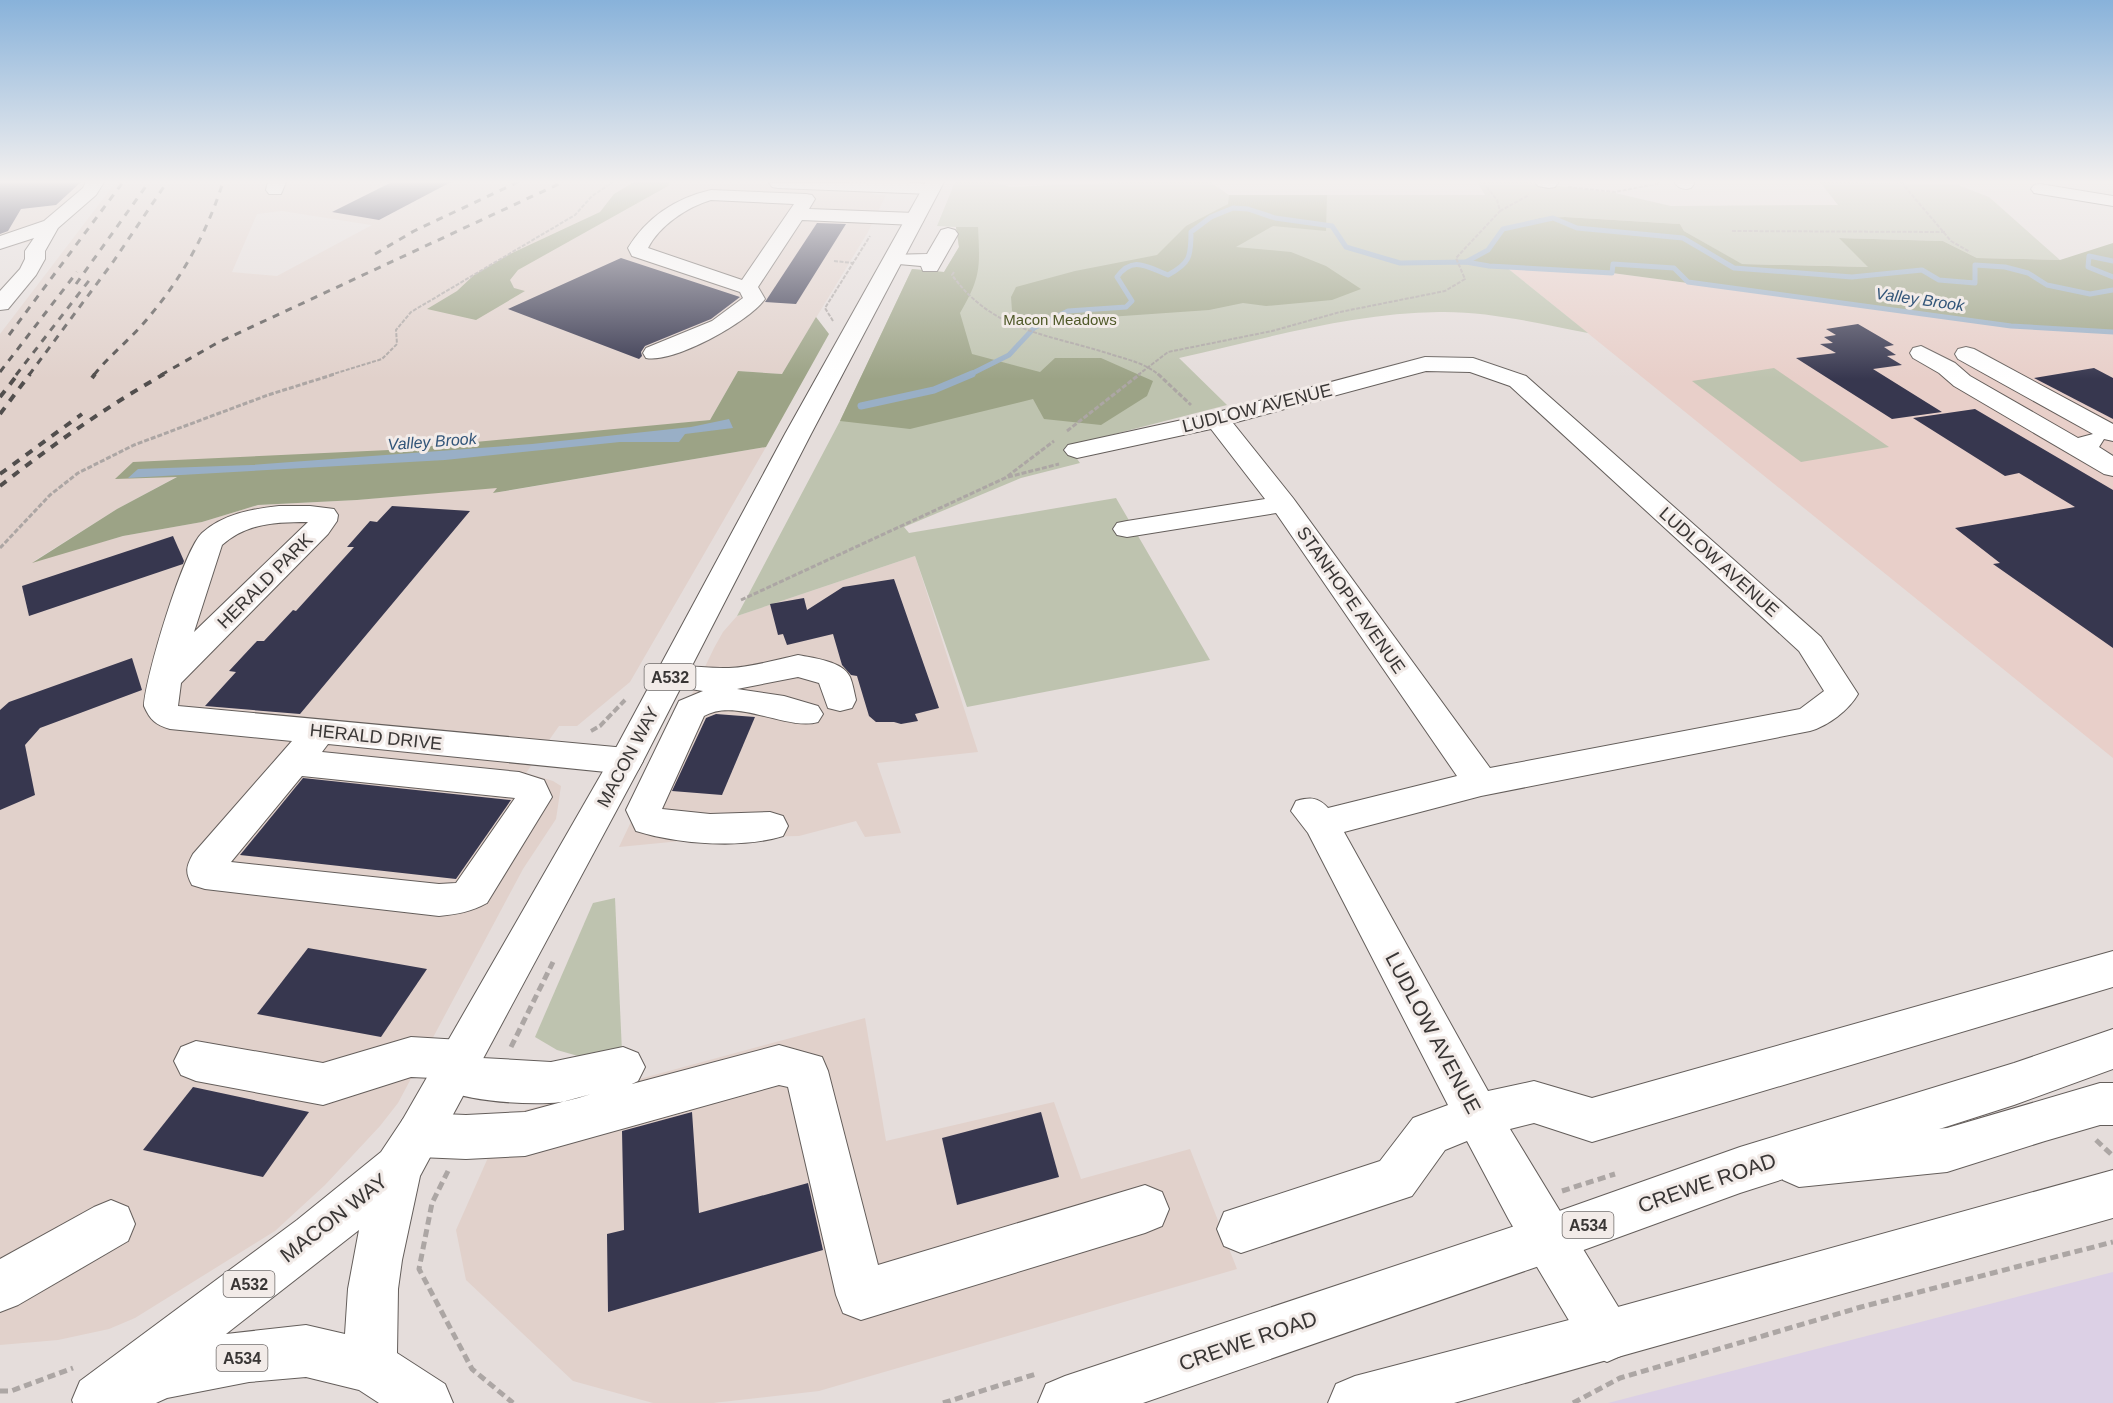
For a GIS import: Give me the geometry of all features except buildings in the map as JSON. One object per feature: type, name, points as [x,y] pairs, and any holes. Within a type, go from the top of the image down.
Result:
[{"type":"street","points":[[0,304],[29,271],[35,260],[37,247]]},
{"type":"street","points":[[638,247],[639,252],[648,257],[747,288],[752,292],[754,299],[730,320],[692,341],[654,353]]},
{"type":"street","points":[[747,288],[774,247]]},
{"type":"street","name":"MACON WAY","points":[[97,1402],[286,1256],[314,1237],[408,1151],[470,1071],[670,676],[798,434],[900,247]]},
{"type":"street","points":[[894,259],[932,263],[941,247]]},
{"type":"street","points":[[1921,353],[1947,368],[1962,381],[2113,468]]},
{"type":"street","points":[[1966,354],[2112,434]]},
{"type":"street","name":"LUDLOW AVENUE","points":[[1077,450],[1217,420],[1425,364],[1473,365],[1518,381],[1810,644],[1842,694],[1810,719],[1315,817],[1477,1115],[1607,1336]]},
{"type":"street","name":"STANHOPE AVENUE","points":[[1217,420],[1283,504],[1481,783]]},
{"type":"street","points":[[2087,453],[2080,446],[2112,434]]},
{"type":"street","points":[[1127,529],[1283,504]]},
{"type":"street","name":"HERALD PARK","points":[[272,515],[324,515],[318,528],[165,679],[209,542],[238,522],[272,515]]},
{"type":"street","points":[[670,676],[701,680],[732,679],[798,666],[814,669],[834,677],[840,700]]},
{"type":"street","name":"HERALD DRIVE","points":[[165,679],[160,705],[164,714],[170,717],[626,761]]},
{"type":"street","points":[[770,826],[712,829],[674,826],[649,821],[644,810],[691,709],[707,701],[740,702],[789,708],[806,714]]},
{"type":"street","points":[[294,762],[519,785],[531,789],[534,797],[473,892],[462,898],[439,900],[205,874],[206,865],[320,731]]},
{"type":"street","points":[[478,781],[499,749]]},
{"type":"street","points":[[1241,1229],[1395,1180],[1429,1134],[1477,1115],[1534,1102],[1592,1120],[2113,969]]},
{"type":"street","name":"CREWE ROAD","points":[[1065,1403],[1548,1239],[1740,1170],[2014,1084],[2113,1048]]},
{"type":"street","points":[[196,1061],[323,1083],[411,1057],[470,1071],[551,1083],[623,1068]]},
{"type":"street","points":[[408,1151],[466,1137],[525,1134],[779,1065],[806,1071],[861,1295],[1145,1209]]},
{"type":"street","points":[[1740,1170],[1947,1150],[2067,1113],[2100,1104],[2113,1104]]},
{"type":"street","name":"MACON WAY","points":[[396,1388],[373,1289],[376,1260],[408,1151]]},
{"type":"street","points":[[1355,1403],[1607,1336],[2113,1194]]},
{"type":"street","points":[[0,1287],[111,1224]]},
{"type":"street","name":"A534","points":[[97,1402],[167,1372],[249,1356],[306,1351],[396,1388]]},
{"type":"path","points":[[0,548],[50,495],[78,473],[106,458],[134,445],[268,395],[381,359],[397,344],[396,330],[411,312],[520,247]]},
{"type":"path","points":[[1461,268],[1456,258],[1466,247]]},
{"type":"path","points":[[1961,247],[1970,252]]},
{"type":"path","points":[[834,261],[854,262]]},
{"type":"path","points":[[956,266],[952,275],[961,291],[987,314],[1023,328],[1093,347],[1149,368],[1198,412],[1217,420]]},
{"type":"path","points":[[1005,478],[1077,459],[1077,450]]},
{"type":"path","points":[[470,1071],[556,956]]},
{"type":"path","points":[[466,1137],[432,1203],[419,1269],[472,1369],[513,1403]]},
{"type":"path","points":[[1573,1403],[1620,1378],[1861,1307],[2113,1242]]},
{"type":"shaded area","points":[[66,247],[243,247],[232,272],[277,276],[330,247],[859,247],[782,374],[738,371],[710,420],[178,476],[117,509],[34,561],[123,536],[202,522],[258,505],[357,500],[498,487],[494,493],[766,447],[630,682],[577,726],[559,726],[526,773],[553,781],[561,786],[556,819],[523,869],[398,1103],[380,1126],[325,1185],[275,1231],[135,1318],[109,1329],[58,1340],[0,1345],[0,334]]},
{"type":"shaded area","points":[[1506,267],[1612,273],[2011,326],[2113,332],[2113,758]]},
{"type":"shaded area","points":[[915,556],[978,752],[877,763],[901,833],[865,837],[856,821],[799,836],[712,838],[619,847],[714,648],[723,632],[737,616]]},
{"type":"shaded area","points":[[865,1018],[886,1141],[1054,1102],[1081,1179],[1190,1149],[1237,1269],[819,1391],[713,1403],[653,1403],[573,1381],[466,1280],[456,1230],[498,1135],[499,1117]]},
{"type":"shaded area","points":[[2113,1272],[2113,1403],[1608,1403]]},
{"type":"green space","points":[[524,247],[558,247],[518,270],[510,280],[514,288],[525,291],[476,320],[427,309],[457,291],[474,275]]},
{"type":"green space","name":"Macon Meadows","points":[[959,247],[1489,247],[1467,262],[1506,267],[1588,333],[1477,314],[1406,313],[1308,328],[1179,358],[1227,405],[1068,446],[1080,463],[1021,478],[904,527],[909,533],[1116,498],[1210,660],[967,707],[915,556],[737,616],[840,421],[912,269],[944,272]]},
{"type":"green space","points":[[959,247],[979,247],[978,272],[960,313],[972,354],[1040,372],[1055,358],[1101,358],[1153,381],[1147,396],[1101,425],[1044,419],[1033,399],[910,429],[840,421],[912,269],[944,272]]},
{"type":"green space","points":[[1165,247],[1241,247],[1291,252],[1326,266],[1361,289],[1332,300],[1266,306],[1243,303],[1209,310],[1094,318],[1025,318],[1012,311],[1011,297],[1016,287],[1075,271],[1157,255]]},
{"type":"green space","points":[[1490,247],[1713,247],[1742,264],[1868,267],[1848,247],[1956,247],[1977,258],[2060,260],[2099,247],[2113,247],[2113,332],[2011,326],[1612,273],[1489,266],[1466,262]]},
{"type":"green space","name":"Macon Meadows","points":[[1712,247],[1849,247],[1869,267],[1741,264]]},
{"type":"green space","name":"Macon Meadows","points":[[1956,247],[2046,247],[2060,260],[1977,258]]},
{"type":"green space","points":[[816,317],[829,334],[766,447],[493,493],[497,488],[357,500],[258,505],[202,522],[123,536],[32,563],[117,509],[177,477],[115,479],[133,462],[389,450],[710,420],[738,371],[782,374]]},
{"type":"green space","points":[[1774,368],[1889,447],[1801,462],[1692,381]]},
{"type":"green space","points":[[615,898],[622,1052],[585,1058],[557,1050],[535,1037],[593,903]]},
{"type":"water","points":[[729,419],[733,428],[685,434],[679,442],[620,442],[445,460],[128,478],[138,469],[251,465],[532,444],[691,427]]},
{"type":"waterway","name":"Valley Brook","points":[[969,375],[1009,355],[1034,328],[1068,311],[1126,307],[1132,301],[1117,277],[1123,270],[1129,266],[1141,265],[1168,275],[1185,263],[1190,247]]},
{"type":"waterway","name":"Valley Brook","points":[[1348,247],[1400,263],[1466,262]]},
{"type":"waterway","points":[[1466,262],[1490,247]]},
{"type":"waterway","points":[[1699,247],[1734,268],[1852,277],[1922,270],[1939,280],[1975,283],[1975,265],[2005,267],[2028,273],[2047,285],[2090,294],[2113,290]]},
{"type":"waterway","points":[[2113,261],[2089,256],[2088,267],[2113,277]]},
{"type":"waterway","name":"Valley Brook","points":[[1466,262],[1489,266],[1612,273],[1613,264],[1674,268],[1688,282],[2011,326],[2113,332]]},
{"type":"waterway","name":"Valley Brook","points":[[861,406],[934,390],[972,374]]},
{"type":"railway","points":[[9,335],[74,247]]},
{"type":"railway","points":[[76,284],[102,247]]},
{"type":"railway","points":[[29,375],[123,247]]},
{"type":"railway","points":[[94,375],[142,325],[168,293],[196,247]]},
{"type":"railway","points":[[375,254],[386,247]]},
{"type":"railway","points":[[161,375],[217,343],[422,247]]},
{"type":"railway","points":[[0,372],[77,272]]},
{"type":"railway","points":[[16,375],[91,278]]},
{"type":"railway","points":[[0,397],[18,374]]},
{"type":"railway","points":[[0,414],[30,374]]},
{"type":"railway","points":[[92,378],[95,374]]},
{"type":"railway","points":[[0,486],[80,427],[164,374]]},
{"type":"railway","points":[[0,474],[82,414]]}]
